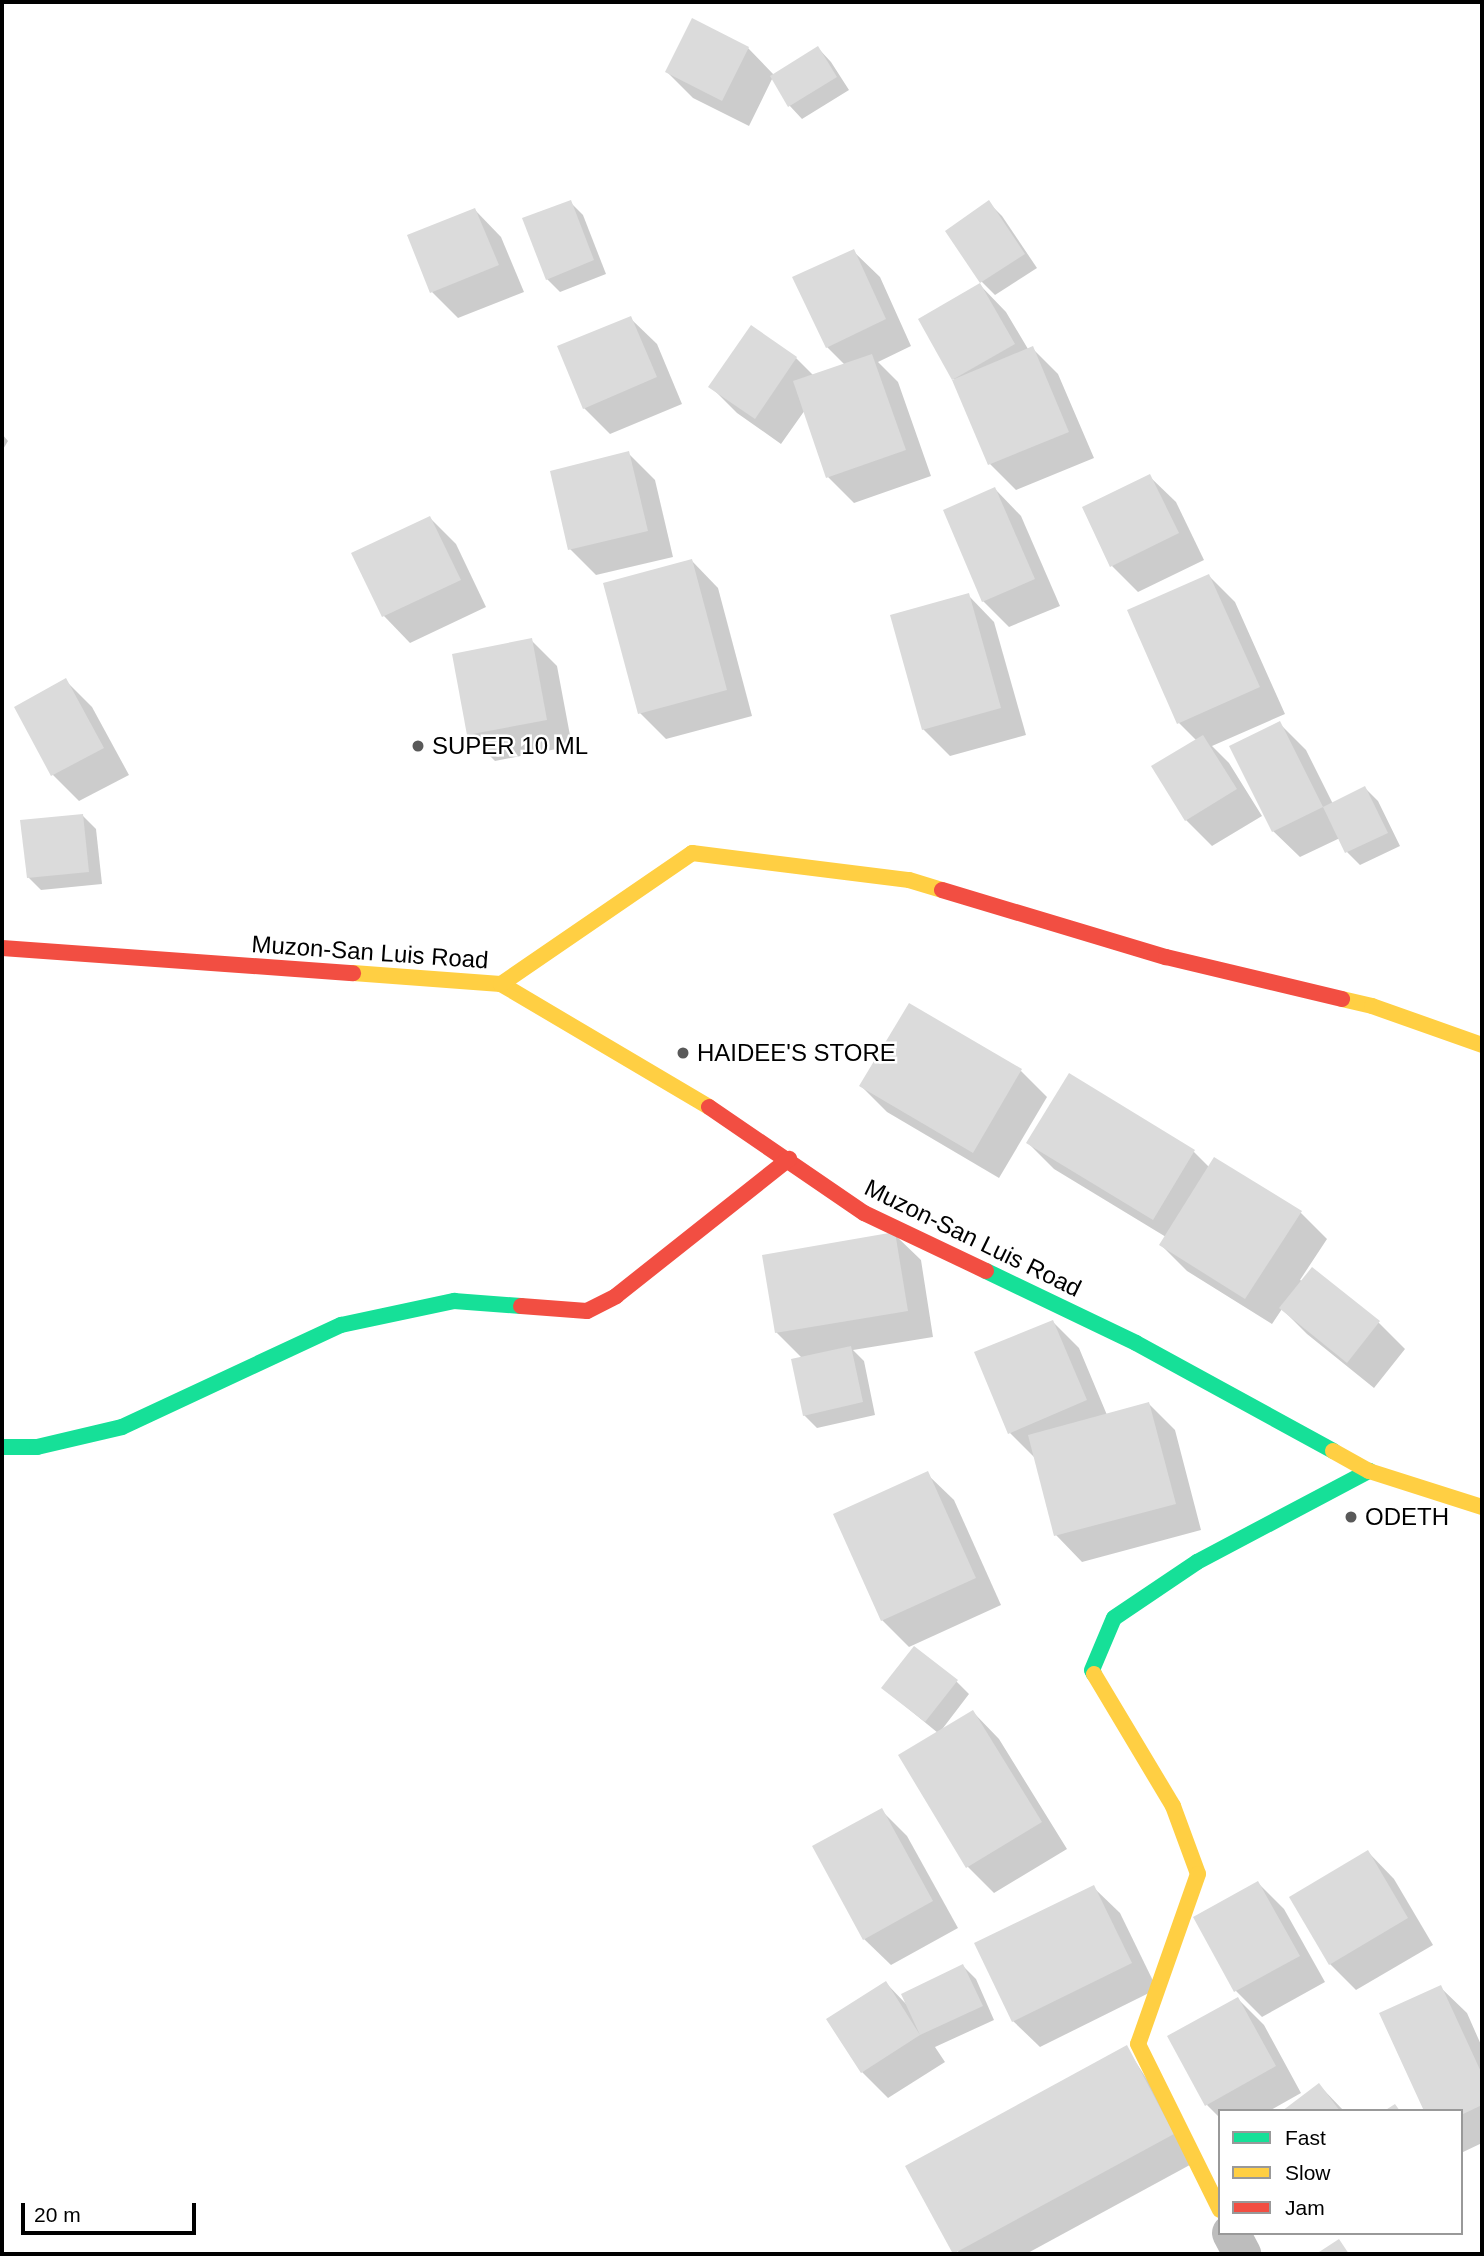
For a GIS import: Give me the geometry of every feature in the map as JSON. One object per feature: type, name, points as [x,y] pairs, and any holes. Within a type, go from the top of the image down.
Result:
[{"type":"street","points":[[501,984],[692,853],[909,880],[1166,957],[1372,1006],[1482,1045]]},
{"type":"street","name":"Muzon-San Luis Road","points":[[2,948],[501,984],[685,1090],[864,1213],[1136,1343],[1369,1471],[1482,1507]]},
{"type":"street","points":[[2,1447],[37,1447],[122,1427],[341,1325],[454,1301],[587,1311],[616,1296],[789,1159]]},
{"type":"street","points":[[1218,2206],[1138,2044],[1198,1874],[1174,1806],[1092,1670],[1114,1618],[1197,1562],[1369,1471]]},
{"type":"street","points":[[1232,2235],[1242,2254]]},
{"type":"building","points":[[692,18],[749,47],[722,101],[665,72]]},
{"type":"building","points":[[818,46],[837,77],[788,107],[770,76]]},
{"type":"building","points":[[571,200],[594,260],[546,280],[522,218]]},
{"type":"building","points":[[989,200],[1025,254],[980,283],[945,231]]},
{"type":"building","points":[[475,208],[499,265],[430,293],[407,235]]},
{"type":"building","points":[[854,249],[886,319],[826,348],[792,277]]},
{"type":"building","points":[[980,283],[1015,344],[952,380],[918,319]]},
{"type":"building","points":[[631,316],[657,377],[583,409],[557,346]]},
{"type":"building","points":[[751,325],[797,357],[755,419],[708,387]]},
{"type":"building","points":[[1033,346],[1069,432],[988,465],[952,380]]},
{"type":"building","points":[[872,354],[906,450],[826,478],[793,381]]},
{"type":"building","points":[[629,451],[648,531],[568,550],[550,471]]},
{"type":"building","points":[[1150,474],[1179,533],[1110,567],[1082,507]]},
{"type":"building","points":[[995,487],[1035,579],[982,602],[943,510]]},
{"type":"building","points":[[430,516],[461,580],[382,617],[351,553]]},
{"type":"building","points":[[692,559],[727,690],[638,714],[603,583]]},
{"type":"building","points":[[1209,574],[1260,687],[1177,724],[1127,610]]},
{"type":"building","points":[[969,593],[1001,708],[922,730],[890,615]]},
{"type":"building","points":[[532,638],[547,720],[467,735],[452,654]]},
{"type":"building","points":[[66,678],[104,748],[51,776],[14,707]]},
{"type":"building","points":[[1280,721],[1323,807],[1272,832],[1229,746]]},
{"type":"building","points":[[1203,735],[1237,789],[1185,821],[1151,766]]},
{"type":"building","points":[[1365,786],[1388,833],[1345,853],[1323,807]]},
{"type":"building","points":[[83,814],[89,872],[27,878],[20,820]]},
{"type":"building","points":[[909,1003],[1022,1069],[973,1153],[859,1086]]},
{"type":"building","points":[[1069,1073],[1195,1150],[1153,1220],[1026,1143]]},
{"type":"building","points":[[1214,1157],[1302,1211],[1245,1299],[1159,1245]]},
{"type":"building","points":[[895,1232],[908,1311],[775,1333],[762,1255]]},
{"type":"building","points":[[1312,1267],[1380,1321],[1347,1363],[1279,1308]]},
{"type":"building","points":[[1053,1320],[1087,1400],[1008,1434],[974,1352]]},
{"type":"building","points":[[851,1346],[863,1402],[803,1416],[791,1359]]},
{"type":"building","points":[[1149,1402],[1176,1504],[1054,1536],[1028,1435]]},
{"type":"building","points":[[928,1471],[976,1578],[881,1621],[833,1514]]},
{"type":"building","points":[[914,1646],[958,1680],[925,1722],[881,1688]]},
{"type":"building","points":[[973,1710],[1042,1822],[966,1868],[898,1755]]},
{"type":"building","points":[[882,1808],[933,1901],[863,1940],[812,1846]]},
{"type":"building","points":[[1368,1850],[1408,1918],[1329,1965],[1289,1897]]},
{"type":"building","points":[[1258,1881],[1300,1956],[1234,1992],[1193,1917]]},
{"type":"building","points":[[1094,1885],[1132,1963],[1012,2022],[974,1943]]},
{"type":"building","points":[[963,1964],[983,2006],[920,2035],[901,1994]]},
{"type":"building","points":[[886,1981],[920,2035],[861,2073],[826,2019]]},
{"type":"building","points":[[1441,1985],[1482,2074],[1482,2105],[1463,2114],[1463,2109],[1423,2109],[1379,2013]]},
{"type":"building","points":[[1238,1997],[1276,2066],[1205,2106],[1167,2036]]},
{"type":"building","points":[[1127,2045],[1174,2134],[953,2254],[905,2166]]},
{"type":"building","points":[[1319,2083],[1338,2109],[1285,2109]]},
{"type":"building","points":[[1339,2239],[1349,2254],[1316,2254]]},
{"type":"traffic: fast","points":[[986,1271],[1136,1343],[1333,1451]]},
{"type":"traffic: fast","points":[[2,1447],[37,1447],[122,1427],[341,1325],[454,1301],[521,1306]]},
{"type":"traffic: fast","points":[[1094,1674],[1092,1670],[1114,1618],[1197,1562],[1369,1471]]},
{"type":"traffic: slow","points":[[501,984],[692,853],[909,880],[942,890]]},
{"type":"traffic: slow","points":[[353,973],[501,984],[709,1107]]},
{"type":"traffic: slow","points":[[1342,999],[1372,1006],[1482,1045]]},
{"type":"traffic: slow","points":[[1333,1451],[1369,1471],[1482,1507]]},
{"type":"traffic: slow","points":[[1094,1674],[1173,1806],[1198,1874],[1138,2044],[1218,2206]]},
{"type":"traffic: jam","points":[[942,890],[1166,957],[1342,999]]},
{"type":"traffic: jam","points":[[2,948],[353,973]]},
{"type":"traffic: jam","points":[[709,1107],[864,1213],[986,1271]]},
{"type":"traffic: jam","points":[[521,1306],[587,1311],[616,1296],[789,1159]]},
{"type":"place","name":"SUPER 10 ML","points":[[418,746]]},
{"type":"place","name":"HAIDEE'S STORE","points":[[683,1053]]},
{"type":"place","name":"ODETH","points":[[1351,1517]]}]
